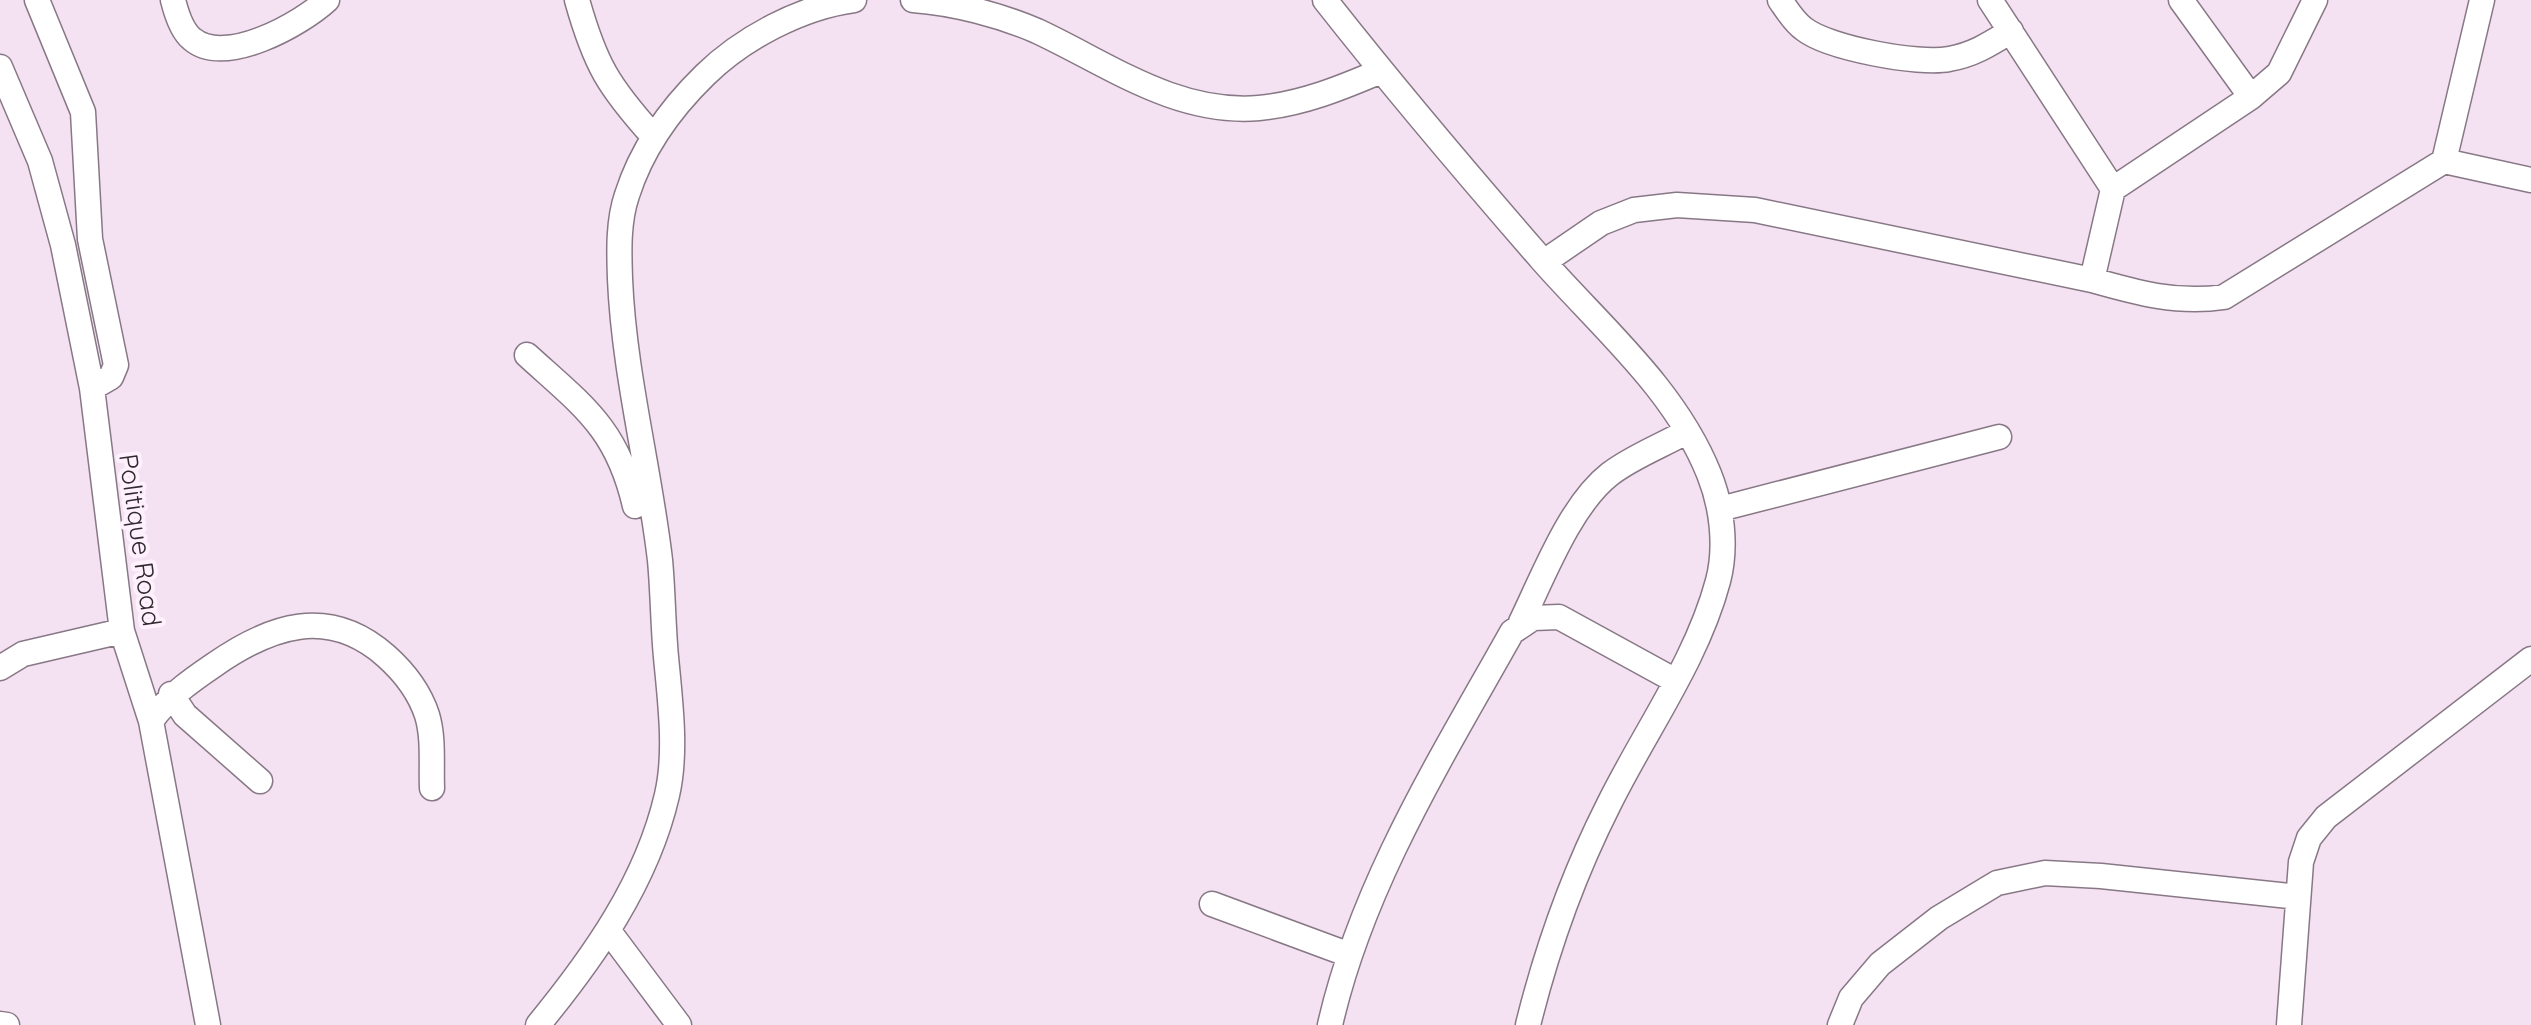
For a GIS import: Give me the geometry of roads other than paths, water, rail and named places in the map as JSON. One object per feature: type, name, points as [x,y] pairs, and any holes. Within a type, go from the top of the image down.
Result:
[{"type":"street","points":[[37,0],[83,112],[90,239],[116,365],[111,377],[92,388]]},
{"type":"street","points":[[173,0],[191,38],[208,47],[263,41],[327,0]]},
{"type":"street","points":[[577,0],[595,59],[623,102],[653,136]]},
{"type":"street","points":[[538,1025],[583,970],[629,894],[667,795],[671,762],[660,561],[622,323],[620,261],[626,197],[653,136],[723,57],[791,19],[830,3],[854,0]]},
{"type":"street","points":[[913,0],[955,6],[1035,30],[1132,82],[1209,105],[1256,108],[1302,101],[1381,71]]},
{"type":"street","points":[[1325,0],[1381,71],[1544,262],[1648,374],[1709,474],[1720,509],[1719,579],[1700,632],[1577,872],[1544,962],[1528,1025]]},
{"type":"street","points":[[1780,0],[1802,28],[1820,39],[1924,60],[1947,60],[1977,53],[2011,31]]},
{"type":"street","points":[[1990,0],[2113,189]]},
{"type":"street","points":[[2181,0],[2251,97]]},
{"type":"street","points":[[2092,280],[2113,189],[2251,97],[2279,73],[2315,0]]},
{"type":"street","points":[[1544,262],[1601,223],[1634,210],[1677,205],[1755,210],[2092,280],[2162,298],[2191,302],[2224,297],[2258,279],[2444,161],[2482,0]]},
{"type":"street","name":"Politique Road","points":[[0,67],[40,161],[63,245],[92,388],[122,631],[151,721],[208,1025]]},
{"type":"street","points":[[2444,161],[2531,180]]},
{"type":"street","points":[[527,355],[601,423],[629,477],[642,536],[648,550],[660,561]]},
{"type":"street","points":[[1330,1025],[1347,954],[1397,844],[1505,644],[1521,622],[1555,552],[1596,489],[1627,463],[1686,432]]},
{"type":"street","points":[[1720,509],[1999,437]]},
{"type":"street","points":[[1521,622],[1559,617],[1674,680]]},
{"type":"street","points":[[151,721],[171,694],[251,640],[285,628],[317,625],[351,634],[377,648],[400,668],[421,699],[428,717],[432,788]]},
{"type":"street","points":[[0,668],[23,654],[122,631]]},
{"type":"street","points":[[2289,1025],[2301,862],[2309,838],[2326,817],[2531,659]]},
{"type":"street","points":[[171,694],[185,715],[260,781]]},
{"type":"street","points":[[1840,1025],[1851,998],[1880,964],[1939,918],[1997,883],[2045,873],[2298,897]]},
{"type":"street","points":[[1212,904],[1347,954]]},
{"type":"street","points":[[608,930],[679,1025]]},
{"type":"street","points":[[0,1024],[7,1025]]}]
